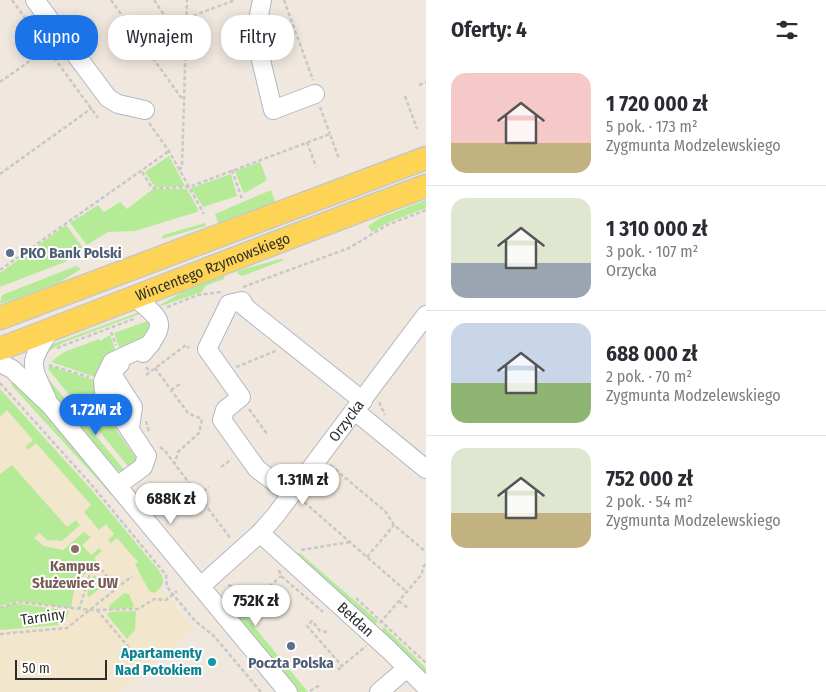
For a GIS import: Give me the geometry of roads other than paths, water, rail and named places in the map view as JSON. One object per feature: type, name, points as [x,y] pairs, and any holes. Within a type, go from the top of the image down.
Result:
[{"type":"main road","name":"Wincentego Rzymowskiego","points":[[0,318],[426,158]]},
{"type":"main road","name":"Wincentego Rzymowskiego","points":[[0,349],[50,330],[137,308],[226,260],[426,186]]},
{"type":"street","points":[[35,0],[108,98],[118,104],[145,110]]},
{"type":"street","points":[[262,0],[255,35],[273,110],[315,94]]},
{"type":"street","points":[[296,497],[257,469],[222,420],[225,410],[241,397],[208,349],[229,304],[242,301],[245,307],[289,342],[426,469]]},
{"type":"street","points":[[117,486],[143,467],[147,461],[146,451],[133,407],[114,379],[113,370],[119,364],[142,355],[159,330],[158,319],[137,308]]},
{"type":"street","name":"Orzycka","points":[[201,586],[260,533],[296,497],[359,406],[426,315]]},
{"type":"street","points":[[50,330],[34,356],[33,368],[51,406]]},
{"type":"street","points":[[0,363],[12,369],[51,406],[288,692]]},
{"type":"street","name":"Bełdan","points":[[260,533],[426,687]]},
{"type":"street","points":[[381,691],[407,668]]},
{"type":"place","name":"PKO Bank Polski","points":[[10,253]]},
{"type":"place","name":"Kampus Służewiec UW","points":[[75,549]]},
{"type":"place","name":"Poczta Polska","points":[[291,646]]},
{"type":"place","name":"Apartamenty Nad Potokiem","points":[[212,662]]}]
